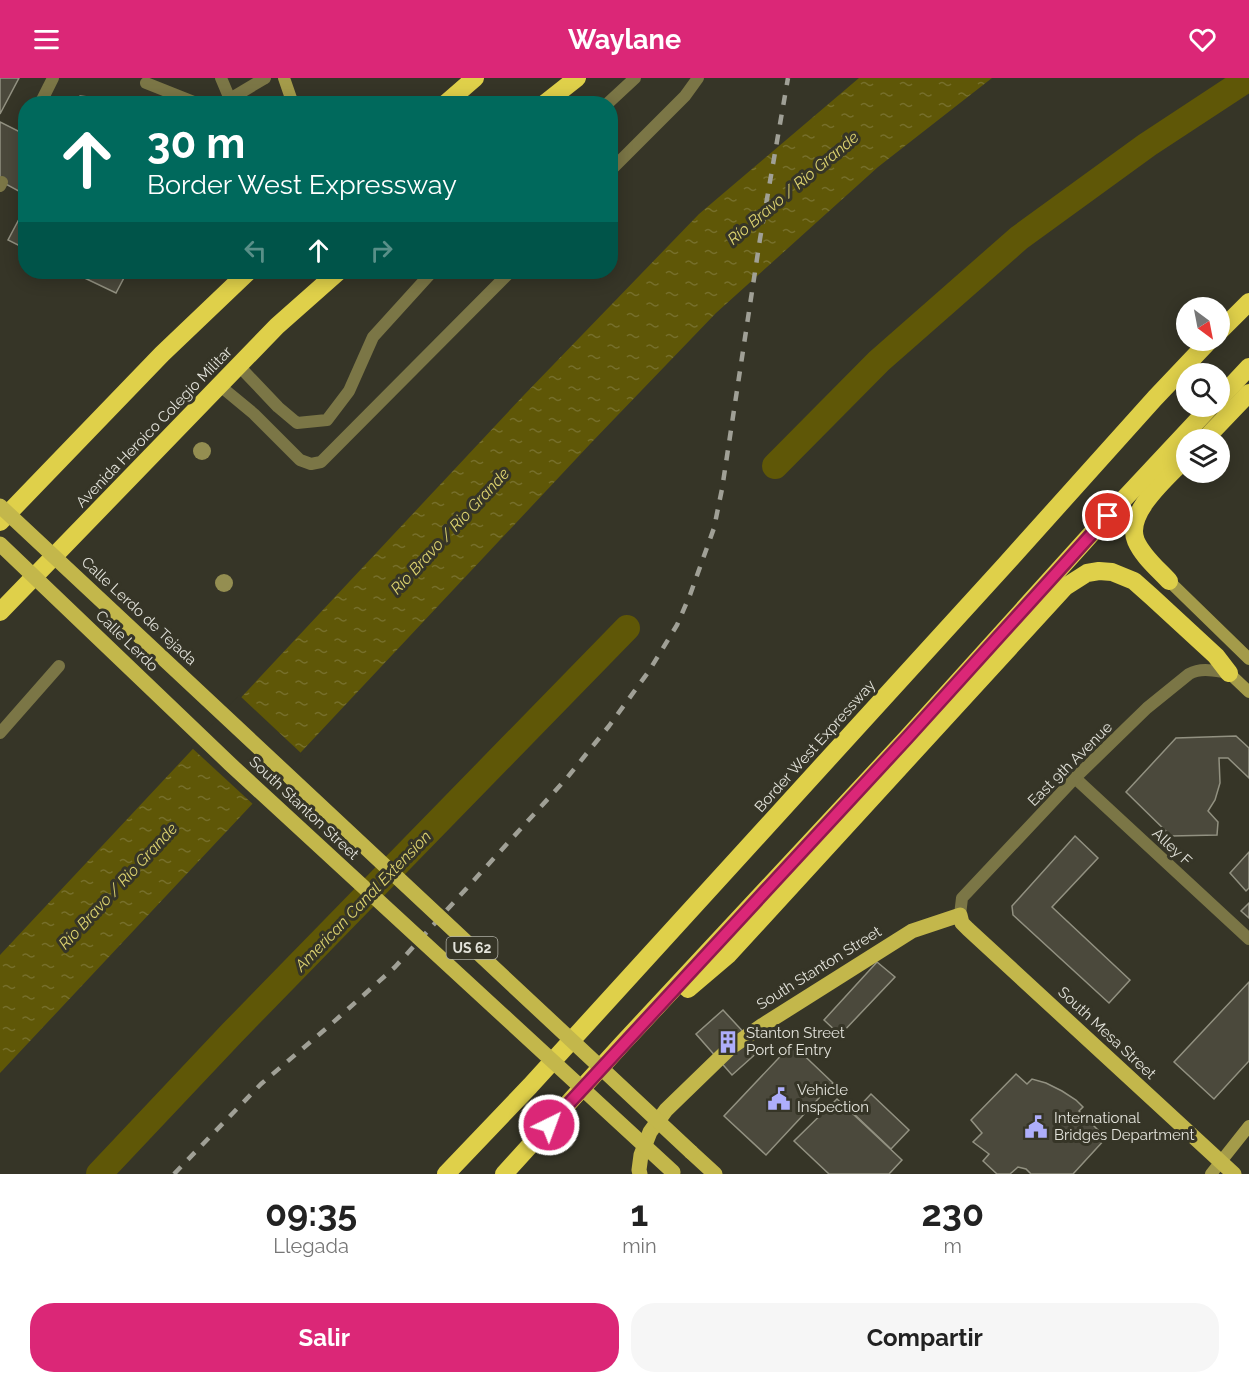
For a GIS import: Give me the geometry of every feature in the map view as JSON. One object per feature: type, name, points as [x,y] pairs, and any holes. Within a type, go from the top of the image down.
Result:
[{"type":"highway","points":[[454,96],[475,78]]},
{"type":"highway","points":[[554,96],[577,78]]},
{"type":"highway","points":[[0,522],[162,354],[241,279]]},
{"type":"highway","name":"Avenida Heroico Colegio Militar","points":[[0,612],[277,326],[330,279]]},
{"type":"highway","points":[[1230,321],[1249,302]]},
{"type":"highway","name":"Border West Expressway","points":[[446,1174],[530,1086],[1200,351]]},
{"type":"highway","points":[[1230,387],[1249,367]]},
{"type":"highway","points":[[1215,429],[1249,393]]},
{"type":"highway","points":[[504,1174],[1093,532],[1202,417]]},
{"type":"highway","points":[[1169,581],[1145,555],[1135,539],[1135,520],[1147,499],[1176,469]]},
{"type":"highway","points":[[622,1044],[728,955],[1065,587],[1087,573],[1112,572],[1134,581],[1216,656],[1229,673]]},
{"type":"main road","name":"Calle Lerdo de Tejada","points":[[0,506],[253,743]]},
{"type":"main road","name":"Calle Lerdo","points":[[0,544],[230,764]]},
{"type":"main road","name":"South Stanton Street","points":[[253,743],[716,1174]]},
{"type":"main road","name":"South Stanton Street","points":[[230,764],[674,1173]]},
{"type":"main road","name":"South Stanton Street","points":[[640,1174],[641,1155],[650,1132],[666,1110],[730,1048],[912,931],[960,915]]},
{"type":"main road","name":"South Mesa Street","points":[[960,915],[962,923],[968,929],[1216,1168],[1234,1174]]},
{"type":"street","points":[[44,96],[53,78]]},
{"type":"street","points":[[221,78],[229,96]]},
{"type":"street","points":[[238,96],[265,78]]},
{"type":"street","points":[[284,78],[290,96]]},
{"type":"street","points":[[616,96],[635,78]]},
{"type":"street","points":[[618,163],[685,96],[699,78]]},
{"type":"street","points":[[147,83],[179,96]]},
{"type":"street","points":[[239,366],[278,407],[297,423],[327,420],[349,391],[373,338],[426,279]]},
{"type":"street","points":[[219,386],[254,414],[300,460],[311,464],[321,462],[503,279]]},
{"type":"street","points":[[1169,581],[1249,659]]},
{"type":"street","points":[[0,733],[59,666]]},
{"type":"street","name":"East 9th Avenue","points":[[960,915],[962,898],[1075,778],[1147,708],[1195,670],[1206,669],[1229,673]]},
{"type":"street","points":[[1229,673],[1249,692]]},
{"type":"street","name":"Alley F","points":[[1075,778],[1249,939]]},
{"type":"street","points":[[1216,1168],[1249,1126]]},
{"type":"water","name":"Río Bravo / Rio Grande","points":[[859,78],[992,78],[878,167],[716,313],[591,443],[0,1073],[0,955],[524,395],[699,214]]},
{"type":"pier","points":[[239,695],[303,755],[255,806],[191,747]]},
{"type":"building","points":[[0,78],[19,78],[0,114]]},
{"type":"building","points":[[0,122],[18,131],[18,191],[0,181]]},
{"type":"building","points":[[18,221],[18,245],[8,240]]},
{"type":"building","points":[[87,279],[123,279],[116,293]]},
{"type":"building","points":[[1236,736],[1249,748],[1249,778],[1228,758],[1219,758],[1220,783],[1215,800],[1208,811],[1218,822],[1217,835],[1171,836],[1126,792],[1176,738]]},
{"type":"building","points":[[1075,836],[1098,858],[1052,907],[1130,980],[1109,1003],[1013,915],[1012,906]]},
{"type":"building","points":[[1249,852],[1249,888],[1246,891],[1230,873]]},
{"type":"building","points":[[1249,903],[1249,918],[1241,911]]},
{"type":"building","points":[[877,962],[895,977],[840,1035],[824,1020]]},
{"type":"building","points":[[1249,982],[1249,1061],[1214,1099],[1174,1062]]},
{"type":"building","name":"Stanton Street Port of Entry","points":[[723,1010],[760,1050],[732,1075],[696,1034]]},
{"type":"building","name":"Vehicle Inspection","points":[[792,1044],[833,1083],[766,1155],[724,1116]]},
{"type":"building","name":"International Bridges Department","points":[[1016,1074],[1027,1084],[1032,1079],[1046,1083],[1076,1100],[1083,1107],[1079,1111],[1106,1138],[1073,1174],[1031,1174],[1026,1169],[1018,1167],[1010,1174],[997,1174],[983,1161],[989,1154],[973,1142],[982,1133],[971,1120]]},
{"type":"building","points":[[871,1094],[909,1130],[891,1149],[853,1113]]},
{"type":"building","points":[[837,1099],[902,1160],[889,1174],[829,1174],[794,1141]]},
{"type":"waterway","points":[[775,466],[879,361],[1019,238],[1147,145],[1249,78]]},
{"type":"waterway","name":"American Canal Extension","points":[[99,1174],[232,1033],[627,628]]},
{"type":"railway","points":[[174,1174],[261,1084],[395,967],[566,779],[649,671],[677,625],[714,528],[722,489],[760,239],[788,78]]},
{"type":"place","name":"Stanton Street Port of Entry","points":[[728,1042]]},
{"type":"place","name":"Vehicle Inspection","points":[[779,1099]]},
{"type":"place","name":"International Bridges Department","points":[[1036,1127]]},
{"type":"route","points":[[549,1125],[907,738],[1108,516]]}]
